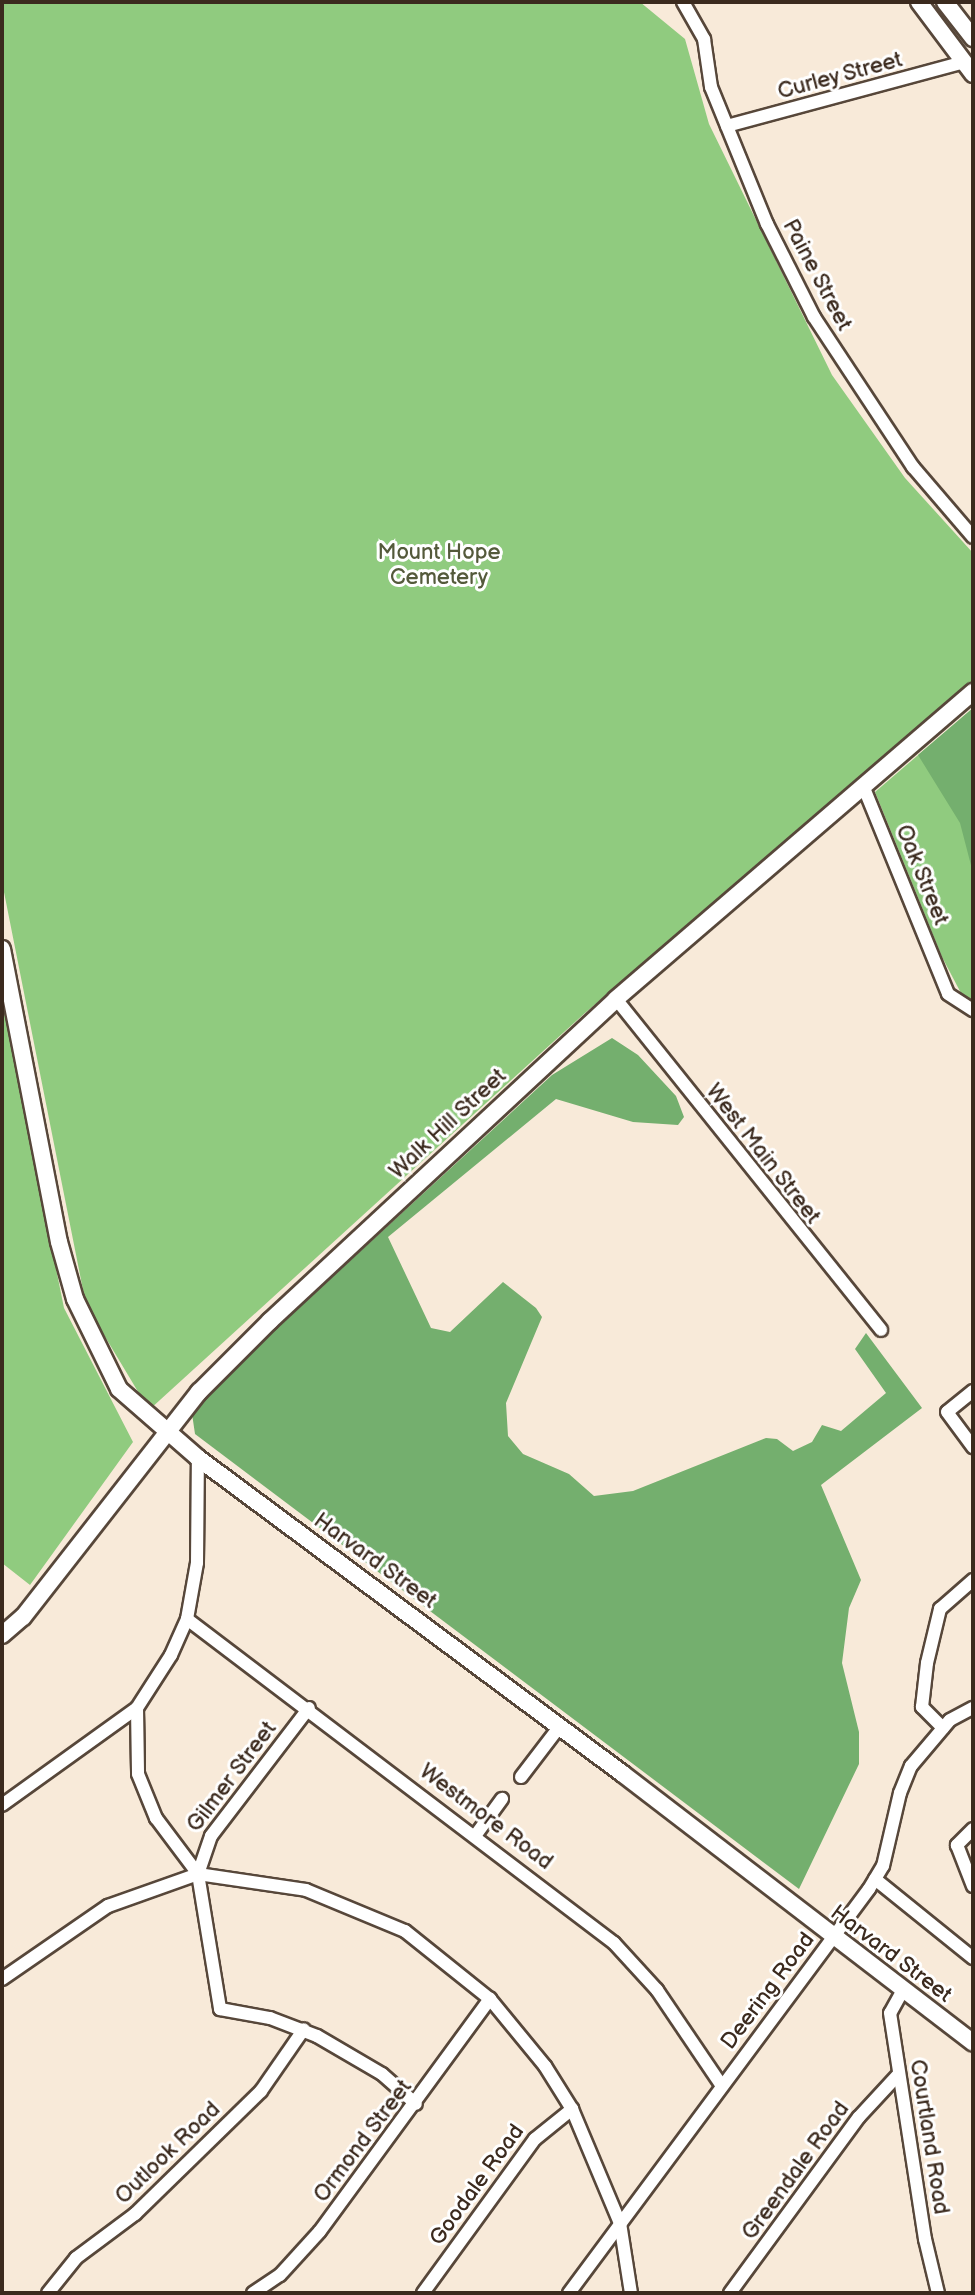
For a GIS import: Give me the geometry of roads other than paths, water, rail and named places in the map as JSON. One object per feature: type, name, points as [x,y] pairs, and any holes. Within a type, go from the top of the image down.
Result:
[{"type":"main road","points":[[919,2],[969,68]]},
{"type":"main road","points":[[945,2],[973,38]]},
{"type":"main road","name":"Walk Hill Street","points":[[2,1635],[23,1617],[168,1431],[270,1321],[616,999],[973,692]]},
{"type":"main road","name":"Harvard Street","points":[[2,949],[44,1177],[75,1299],[119,1389],[198,1458],[560,1726],[973,2043]]},
{"type":"street","name":"Paine Street","points":[[683,2],[704,39],[711,87],[767,224],[814,317],[913,467],[973,537]]},
{"type":"street","name":"Curley Street","points":[[727,126],[969,68]]},
{"type":"street","name":"Oak Street","points":[[864,788],[948,994],[973,1010]]},
{"type":"street","name":"West Main Street","points":[[616,999],[881,1330]]},
{"type":"street","points":[[973,1391],[947,1412],[973,1447]]},
{"type":"street","points":[[2,1805],[137,1708],[187,1619],[197,1563],[198,1458]]},
{"type":"street","points":[[943,1728],[922,1707],[927,1663],[940,1609],[973,1580]]},
{"type":"street","name":"Westmore Road","points":[[187,1619],[309,1708],[614,1943],[657,1990],[722,2086]]},
{"type":"street","points":[[137,1708],[137,1759],[145,1797],[198,1874],[220,2009],[304,2029],[350,2052],[416,2104]]},
{"type":"street","name":"Gilmer Street","points":[[198,1874],[211,1836],[309,1708]]},
{"type":"street","name":"Deering Road","points":[[569,2293],[875,1879],[911,1766],[943,1728],[973,1708]]},
{"type":"street","points":[[521,1777],[560,1726]]},
{"type":"street","points":[[475,1836],[502,1799]]},
{"type":"street","points":[[973,1829],[957,1845],[973,1886]]},
{"type":"street","points":[[2,1979],[108,1906],[198,1874],[306,1890],[351,1906],[405,1931],[490,1999],[545,2066],[572,2109],[620,2223],[631,2293]]},
{"type":"street","points":[[875,1879],[973,1958]]},
{"type":"street","name":"Courtland Road","points":[[903,1990],[890,2013],[897,2076],[938,2293]]},
{"type":"street","name":"Ormond Street","points":[[253,2293],[280,2275],[320,2231],[490,1999]]},
{"type":"street","name":"Outlook Road","points":[[48,2293],[76,2258],[135,2214],[261,2091],[304,2029]]},
{"type":"street","name":"Greendale Road","points":[[730,2293],[859,2117],[897,2076]]},
{"type":"street","name":"Goodale Road","points":[[423,2293],[535,2139],[572,2109]]},
{"type":"park label","name":"Mount Hope Cemetery","points":[[439,564]]}]
